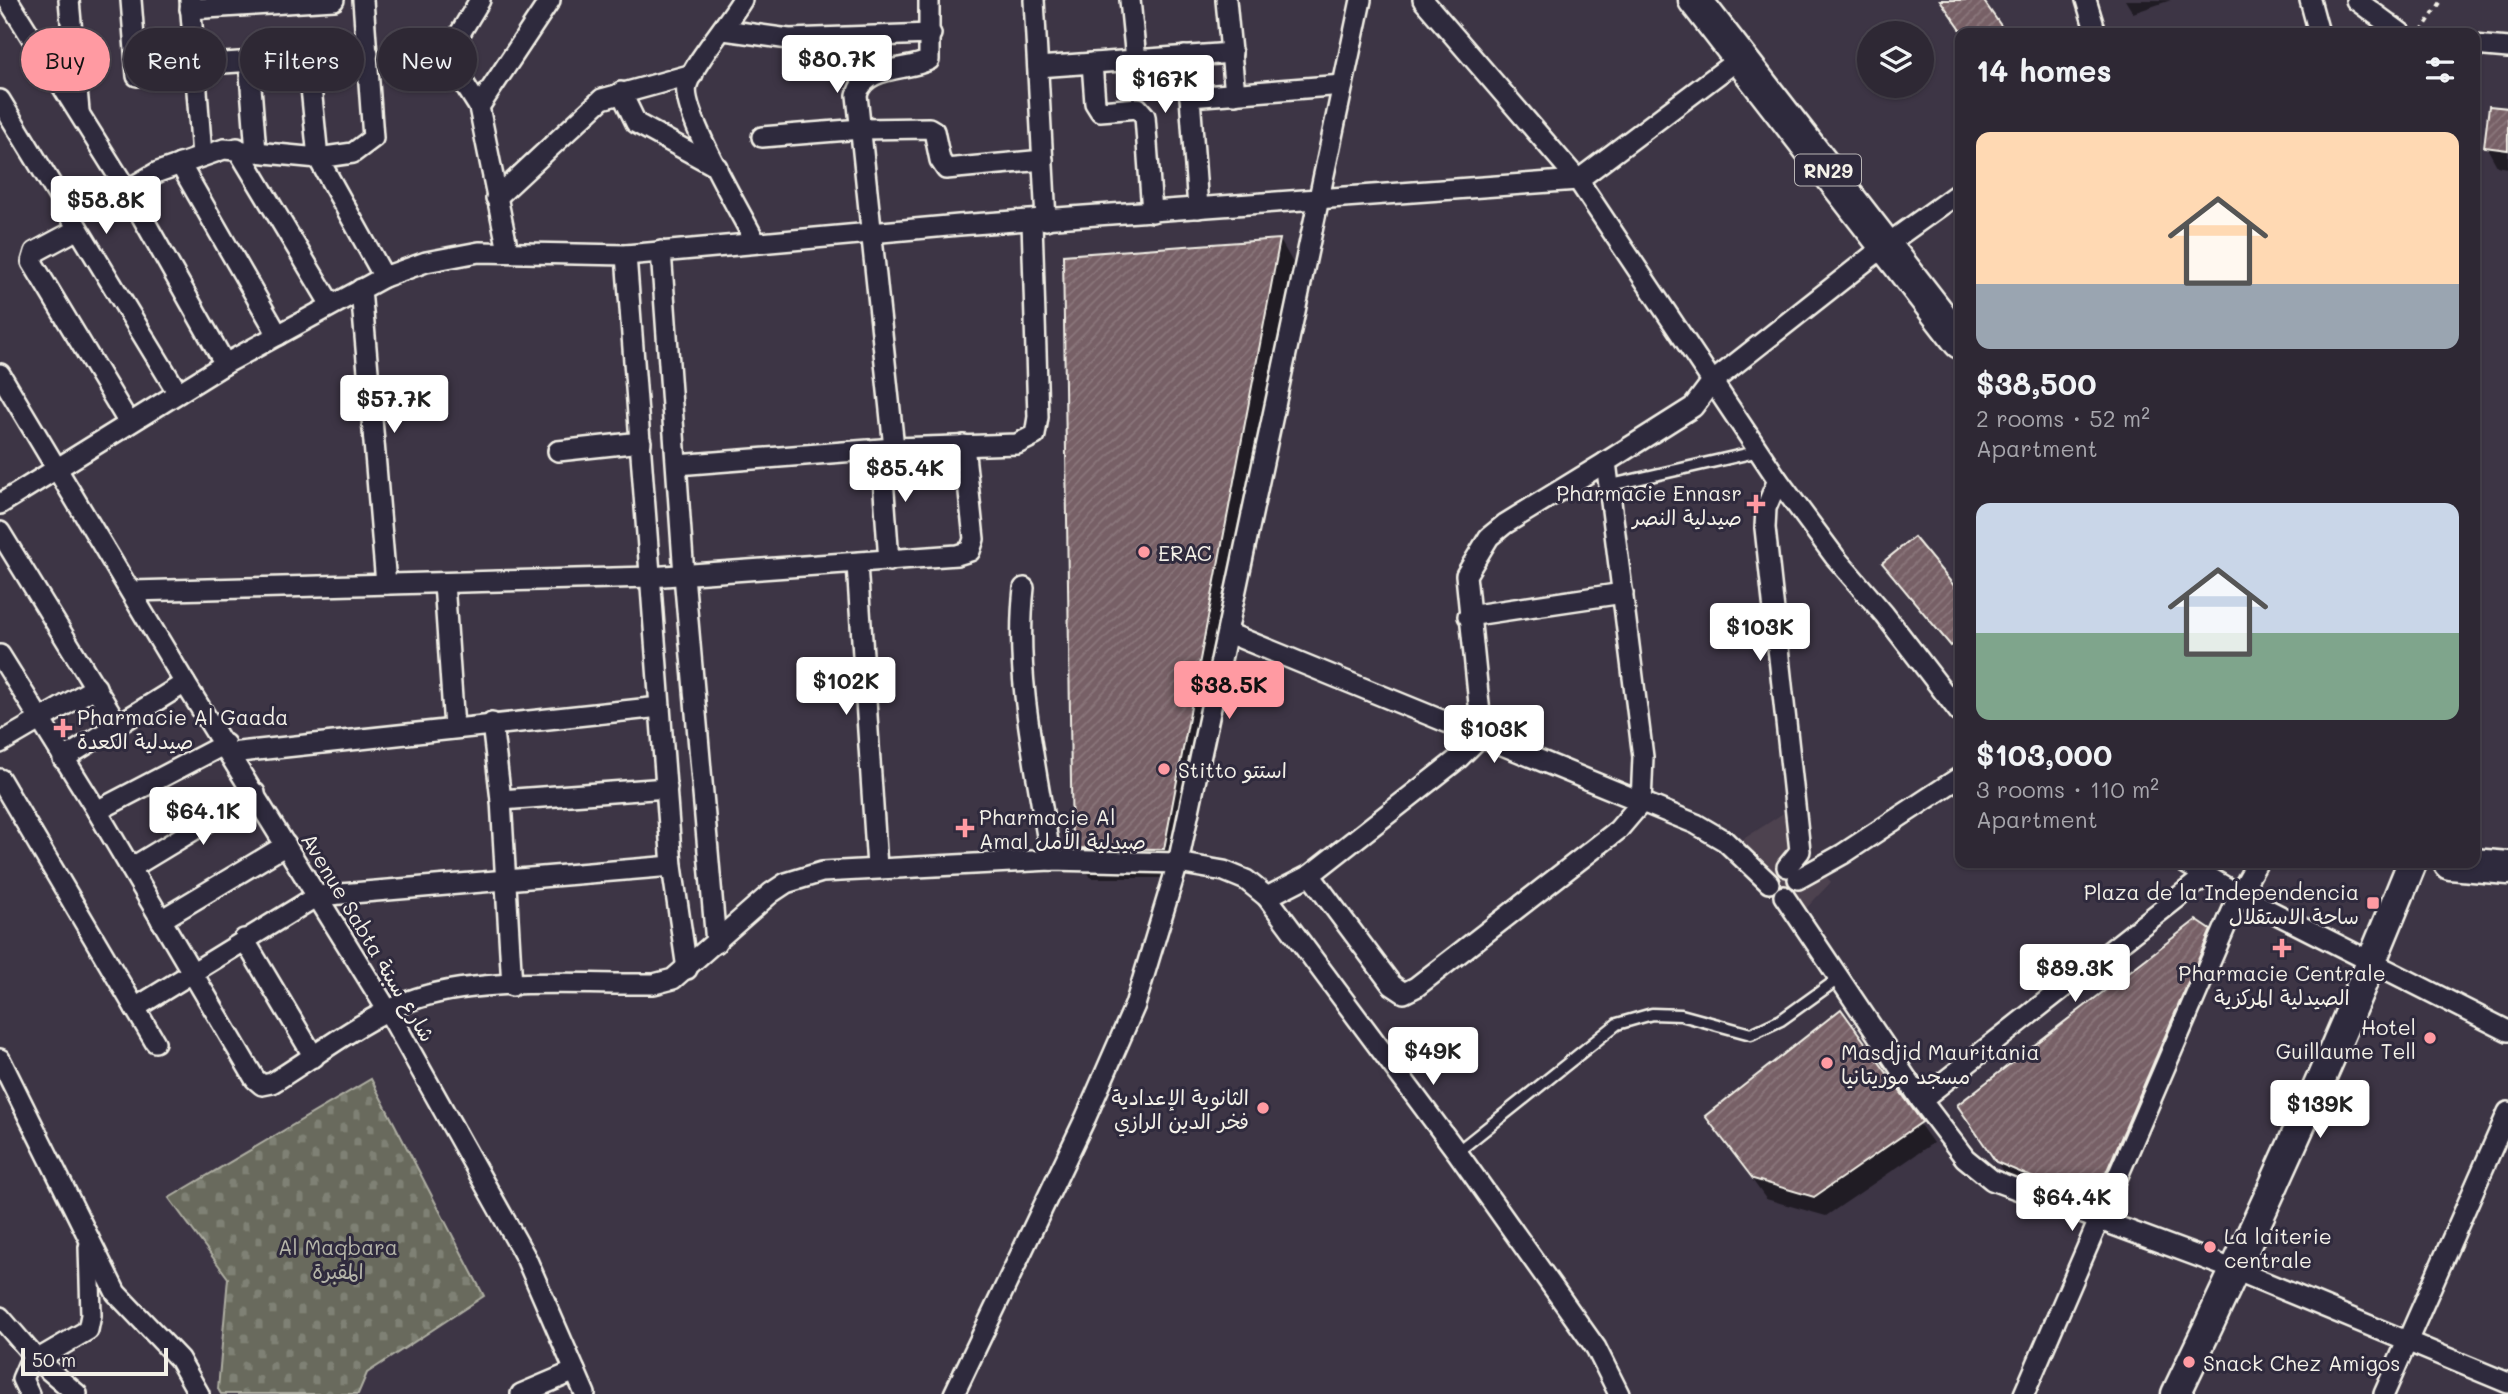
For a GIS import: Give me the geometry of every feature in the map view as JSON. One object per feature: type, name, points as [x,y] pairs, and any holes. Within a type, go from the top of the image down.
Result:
[{"type":"main road","name":"RN29","points":[[1695,0],[1955,335]]},
{"type":"main road","points":[[2480,866],[2508,868]]},
{"type":"street","points":[[69,0],[79,114]]},
{"type":"street","points":[[131,0],[133,28]]},
{"type":"street","points":[[192,28],[190,4],[334,0]]},
{"type":"street","points":[[127,190],[202,156],[246,150],[318,158],[353,153],[362,149],[373,138],[363,0]]},
{"type":"street","points":[[480,0],[453,45],[452,53],[458,74],[479,107],[508,251]]},
{"type":"street","points":[[479,107],[550,0]]},
{"type":"street","points":[[742,0],[693,74],[687,92],[691,116],[755,241]]},
{"type":"street","points":[[889,561],[887,449],[872,233],[857,95],[860,88],[892,68],[928,62],[931,52],[929,0]]},
{"type":"street","points":[[677,465],[887,449],[1017,444],[1035,435],[1038,416],[1039,220],[1043,160],[1034,0]]},
{"type":"street","points":[[1130,0],[1136,60]]},
{"type":"street","points":[[1226,0],[1235,93]]},
{"type":"street","points":[[954,1394],[1086,1116],[1135,1005],[1178,863],[1362,0]]},
{"type":"street","points":[[1423,0],[1578,180],[1778,480],[1835,557],[1884,614],[1955,706]]},
{"type":"street","points":[[2086,0],[2094,28]]},
{"type":"street","points":[[2310,0],[2318,28]]},
{"type":"street","points":[[2356,0],[2395,28]]},
{"type":"street","points":[[6,3],[127,190],[225,364]]},
{"type":"street","points":[[724,30],[789,39],[930,34]]},
{"type":"street","points":[[2480,46],[2508,48]]},
{"type":"street","points":[[364,53],[368,53]]},
{"type":"street","points":[[1038,67],[1232,53]]},
{"type":"street","points":[[1185,56],[1198,208]]},
{"type":"street","points":[[0,504],[225,364],[331,305],[384,277],[455,255],[508,251],[626,255],[755,241],[1578,180],[1740,58]]},
{"type":"street","points":[[1092,63],[1095,103],[1100,111],[1138,108],[1145,116],[1152,212]]},
{"type":"street","points":[[496,198],[602,99],[693,74]]},
{"type":"street","points":[[1190,97],[1343,85]]},
{"type":"street","points":[[197,91],[202,156]]},
{"type":"street","points":[[248,91],[246,150],[331,305]]},
{"type":"street","points":[[311,91],[318,158],[384,277]]},
{"type":"street","points":[[621,92],[630,114],[642,128],[717,167]]},
{"type":"street","points":[[0,100],[178,393]]},
{"type":"street","points":[[762,137],[861,129],[932,129],[940,160],[946,169],[1043,160]]},
{"type":"street","points":[[180,164],[278,335]]},
{"type":"street","points":[[1267,897],[1310,875],[1459,758],[1479,738],[1480,714],[1468,616],[1466,575],[1489,537],[1540,500],[1693,407],[1711,383],[1886,245],[1955,196]]},
{"type":"street","points":[[78,229],[35,252],[32,262],[129,423]]},
{"type":"street","points":[[661,251],[684,575],[716,943]]},
{"type":"street","points":[[626,255],[672,866],[687,969]]},
{"type":"street","points":[[361,289],[386,584]]},
{"type":"street","name":"Avenue Sabta شارع سبتة","points":[[0,374],[185,682],[388,1011],[508,1222],[585,1394]]},
{"type":"street","points":[[558,451],[641,442]]},
{"type":"street","points":[[132,591],[650,577],[957,555],[970,551],[974,539],[964,446]]},
{"type":"street","points":[[1310,875],[1392,985],[1404,993],[1416,987],[1559,878],[1618,830],[1641,803],[1643,757],[1611,485],[1605,462]]},
{"type":"street","points":[[1778,480],[1766,508],[1765,528],[1800,851],[1793,873],[1796,888],[1784,896]]},
{"type":"street","points":[[0,532],[117,723]]},
{"type":"street","points":[[857,564],[877,867]]},
{"type":"street","points":[[444,583],[454,729]]},
{"type":"street","points":[[1024,588],[1020,619],[1023,678],[1051,860]]},
{"type":"street","points":[[1468,616],[1623,593]]},
{"type":"street","points":[[1228,633],[1479,738],[1696,824],[1725,841],[1769,883],[1772,891],[1784,896],[1921,1100],[1965,1158],[1992,1180],[2096,1221],[2235,1270],[2508,1383]]},
{"type":"street","points":[[0,655],[97,811],[259,1083],[272,1083],[388,1011],[427,995],[512,986],[654,984],[673,979],[786,883],[822,872],[877,867],[1051,860],[1178,863],[1224,871],[1246,880],[1267,897],[1457,1152],[1596,1348],[1619,1394]]},
{"type":"street","points":[[64,759],[185,682]]},
{"type":"street","points":[[0,743],[96,687]]},
{"type":"street","points":[[97,811],[228,749],[660,707]]},
{"type":"street","points":[[492,723],[501,800],[512,986]]},
{"type":"street","points":[[0,779],[155,1042]]},
{"type":"street","points":[[1769,883],[1775,869],[1793,873],[1843,854],[1955,780]]},
{"type":"street","points":[[501,800],[667,788]]},
{"type":"street","points":[[131,868],[255,793]]},
{"type":"street","points":[[161,920],[286,845]]},
{"type":"street","points":[[135,1008],[191,971],[317,896],[672,866]]},
{"type":"street","points":[[2193,868],[2239,895],[2373,960],[2508,1031]]},
{"type":"street","points":[[2024,1394],[2096,1221],[2239,895],[2253,868]]},
{"type":"street","points":[[2176,1394],[2235,1270],[2373,960],[2410,868]]},
{"type":"street","points":[[1921,1100],[2205,876]]},
{"type":"street","points":[[244,939],[314,1057]]},
{"type":"street","points":[[0,1059],[62,1181],[88,1243],[116,1293],[179,1359],[199,1394]]},
{"type":"street","points":[[2384,1394],[2508,1111]]},
{"type":"street","points":[[29,1394],[22,1374],[28,1365],[88,1330],[91,1315],[88,1243]]},
{"type":"street","points":[[0,1317],[38,1361],[77,1394]]},
{"type":"street","points":[[521,1394],[575,1371]]},
{"type":"lane","points":[[1611,485],[1760,451]]},
{"type":"lane","points":[[1457,1152],[1617,1024],[1652,1014],[1681,1015],[1751,1034],[1781,1020],[1838,979]]},
{"type":"path","points":[[2423,28],[2442,0]]},
{"type":"shaded area","points":[[1793,807],[1796,842],[1831,882],[1797,918],[1731,847]]},
{"type":"green space","name":"Al Maqbara المقبرة","points":[[371,1079],[484,1296],[367,1373],[358,1394],[221,1394],[218,1389],[228,1278],[169,1198]]},
{"type":"building","points":[[1940,0],[1983,0],[2003,28],[1960,28]]},
{"type":"building","points":[[2489,106],[2508,108],[2508,150],[2484,147]]},
{"type":"building","name":"ERAC","points":[[1280,239],[1164,849],[1072,848],[1063,255]]},
{"type":"building","points":[[1914,537],[1955,587],[1955,643],[1951,646],[1882,563]]},
{"type":"building","points":[[2196,920],[2211,930],[2093,1203],[1996,1162],[1957,1105]]},
{"type":"building","name":"Masdjid Mauritania مسجد موريتانيا","points":[[1841,1009],[1922,1122],[1814,1197],[1753,1179],[1705,1116]]},
{"type":"place","name":"Pharmacie Ennasr صيدلية النصر","points":[[1756,504]]},
{"type":"place","name":"ERAC","points":[[1144,552]]},
{"type":"place","name":"Pharmacie Al Gaada صيدلية الكعدة","points":[[63,728]]},
{"type":"place","name":"Stitto استتو","points":[[1164,769]]},
{"type":"place","name":"Pharmacie Al Amal صيدلية الأمل","points":[[965,828]]},
{"type":"place","name":"Plaza de la Independencia ساحة الاستقلال","points":[[2373,903]]},
{"type":"place","name":"Pharmacie Centrale الصيدلية المركزية","points":[[2282,948]]},
{"type":"place","name":"Hotel Guillaume Tell","points":[[2430,1038]]},
{"type":"place","name":"Masdjid Mauritania مسجد موريتانيا","points":[[1827,1063]]},
{"type":"place","name":"الثانوية الإعدادية فخر الدين الرازي","points":[[1263,1108]]},
{"type":"place","name":"La laiterie centrale","points":[[2210,1247]]},
{"type":"place","name":"Snack Chez Amigos","points":[[2189,1362]]}]
